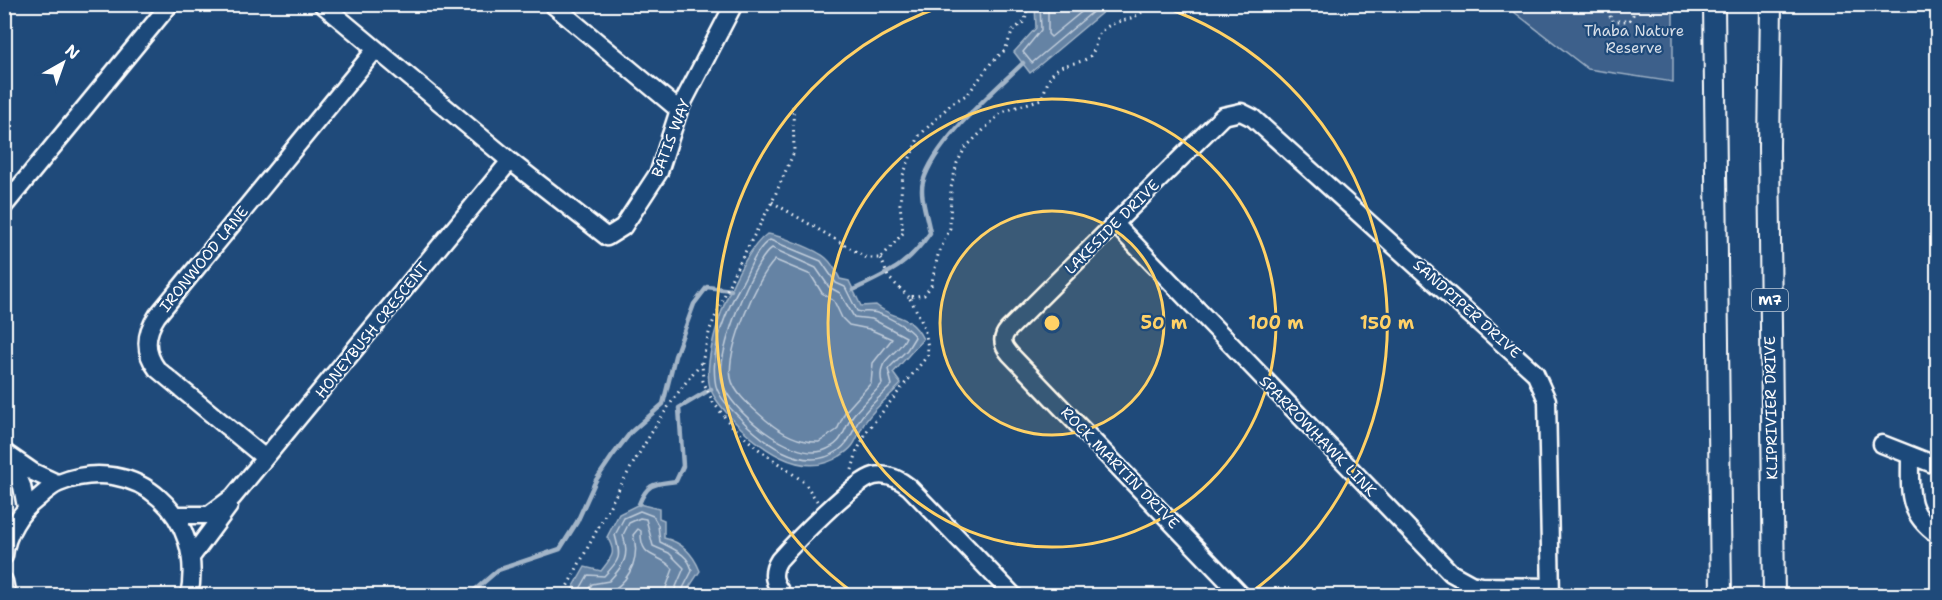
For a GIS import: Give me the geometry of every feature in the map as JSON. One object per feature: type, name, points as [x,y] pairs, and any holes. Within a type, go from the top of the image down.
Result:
[{"type":"main road","points":[[1713,4],[1721,596]]},
{"type":"main road","name":"KLIPRIVIER DRIVE","points":[[1771,4],[1768,147],[1774,596]]},
{"type":"street","points":[[4,206],[170,4]]},
{"type":"street","points":[[322,4],[510,161]]},
{"type":"street","points":[[552,4],[680,110]]},
{"type":"street","name":"BATIS WAY","points":[[510,161],[603,236],[615,234],[659,172],[680,110],[734,4]]},
{"type":"street","name":"IRONWOOD LANE","points":[[265,458],[157,369],[148,351],[148,332],[157,316],[376,49]]},
{"type":"street","name":"SANDPIPER DRIVE","points":[[1223,116],[1236,112],[1253,118],[1535,373],[1547,400],[1551,591]]},
{"type":"street","name":"LAKESIDE DRIVE","points":[[1002,338],[1223,116]]},
{"type":"street","name":"HONEYBUSH CRESCENT","points":[[192,556],[233,497],[510,161]]},
{"type":"street","name":"SPARROWHAWK LINK","points":[[1115,224],[1451,573],[1471,584],[1482,586],[1551,591]]},
{"type":"street","name":"ROCK MARTIN DRIVE","points":[[1002,338],[1010,354],[1242,596]]},
{"type":"street","points":[[1882,444],[1938,466]]},
{"type":"street","points":[[7,454],[33,472],[57,483]]},
{"type":"street","points":[[7,454],[22,486],[26,507]]},
{"type":"street","points":[[1910,456],[1912,506],[1922,523],[1938,535]]},
{"type":"street","points":[[4,556],[12,528],[26,507],[57,483],[82,476],[109,475],[135,482],[158,496],[176,515],[186,535],[192,556],[193,579],[189,596]]},
{"type":"street","points":[[784,596],[775,583],[776,566],[824,516],[863,480],[878,475],[903,482],[1014,596]]},
{"type":"street","name":"HONEYBUSH CRESCENT","points":[[176,515],[209,515],[233,497]]},
{"type":"street","points":[[4,581],[7,596]]},
{"type":"path","points":[[771,202],[867,258],[875,260],[881,258],[903,233],[900,204],[903,175],[919,136],[952,103],[968,94],[991,63],[1005,50],[1013,30],[1025,21],[1028,4]]},
{"type":"path","points":[[909,297],[924,295],[933,280],[938,255],[950,228],[951,188],[957,163],[965,148],[1002,112],[1041,99],[1048,80],[1056,70],[1088,58],[1092,54],[1097,34],[1120,20],[1142,14],[1149,4]]},
{"type":"path","points":[[1608,4],[1611,21],[1629,21],[1633,15],[1631,4]]},
{"type":"path","points":[[794,106],[794,152],[734,273],[710,329],[702,362],[703,381],[718,409],[757,448],[804,482],[824,516]]},
{"type":"path","points":[[852,490],[852,470],[857,451],[867,431],[928,355],[928,339],[921,317],[909,297],[888,277],[881,258]]},
{"type":"path","points":[[562,596],[636,459],[679,390],[702,362]]},
{"type":"green space","name":"Thaba Nature Reserve","points":[[1505,5],[1673,5],[1673,82],[1588,69]]},
{"type":"water","points":[[1035,4],[1111,5],[1030,73],[1014,52],[1036,28]]},
{"type":"water","points":[[767,234],[807,247],[826,258],[840,279],[849,281],[861,306],[876,305],[907,321],[918,330],[923,339],[893,373],[901,384],[867,419],[853,445],[840,456],[825,463],[810,465],[795,462],[780,457],[766,448],[730,417],[710,388],[711,347],[725,303],[745,261]]},
{"type":"water","points":[[639,504],[659,509],[659,518],[664,520],[664,538],[681,545],[690,554],[700,571],[684,595],[569,595],[585,567],[601,571],[605,566],[612,555],[612,547],[607,537],[619,514]]},
{"type":"waterway","points":[[853,290],[896,268],[913,254],[930,233],[922,187],[929,166],[939,150],[966,118],[1023,63]]},
{"type":"waterway","points":[[468,596],[498,570],[560,549],[577,522],[596,480],[613,455],[631,432],[663,404],[675,356],[694,304],[707,287],[731,290]]},
{"type":"waterway","points":[[639,504],[653,485],[676,481],[683,466],[679,408],[711,389]]}]
